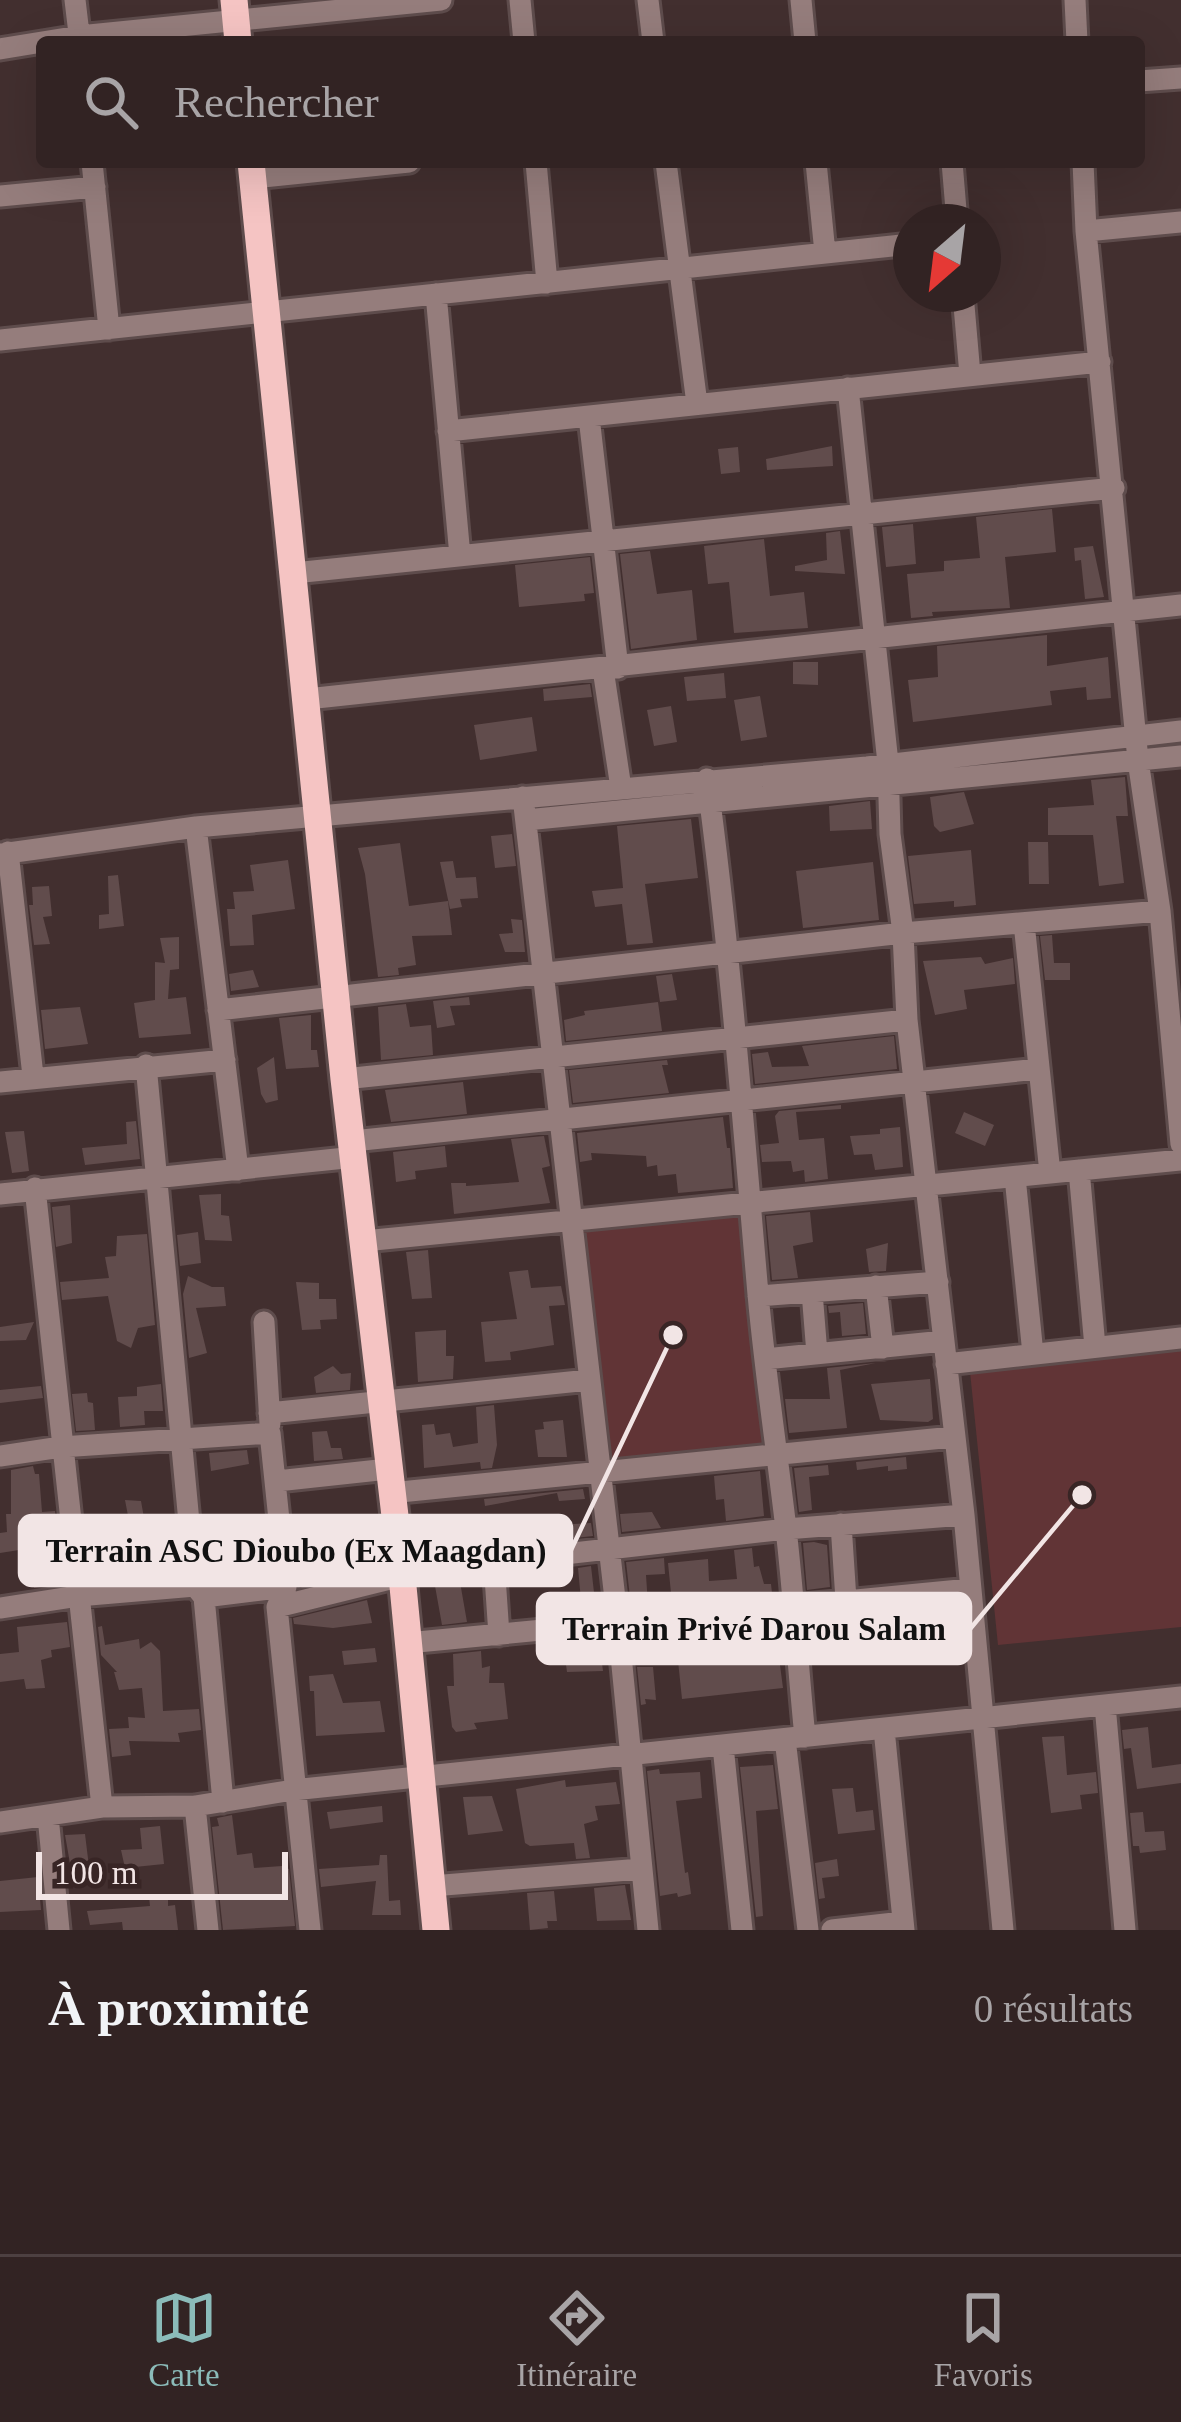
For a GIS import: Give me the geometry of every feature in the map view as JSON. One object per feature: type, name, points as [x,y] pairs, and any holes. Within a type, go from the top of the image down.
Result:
[{"type":"main road","points":[[252,170],[436,1930]]},
{"type":"street","points":[[75,0],[80,36]]},
{"type":"street","points":[[105,36],[441,0]]},
{"type":"street","points":[[520,0],[523,36]]},
{"type":"street","points":[[648,0],[652,36]]},
{"type":"street","points":[[801,0],[804,36]]},
{"type":"street","points":[[1075,0],[1077,36]]},
{"type":"street","points":[[0,49],[36,44]]},
{"type":"street","points":[[1145,81],[1181,78]]},
{"type":"street","points":[[93,168],[110,329]]},
{"type":"street","points":[[252,170],[292,168]]},
{"type":"street","points":[[537,168],[547,283]]},
{"type":"street","points":[[667,168],[697,404]]},
{"type":"street","points":[[817,168],[824,254]]},
{"type":"street","points":[[952,168],[956,204]]},
{"type":"street","points":[[1083,168],[1138,760],[1160,911],[1172,942],[1181,1144]]},
{"type":"street","points":[[0,196],[95,187]]},
{"type":"street","points":[[1086,231],[1181,222]]},
{"type":"street","points":[[0,340],[893,246]]},
{"type":"street","points":[[436,294],[460,556]]},
{"type":"street","points":[[965,312],[970,374]]},
{"type":"street","points":[[448,430],[1100,362]]},
{"type":"street","points":[[848,388],[889,773],[907,1020],[964,1516],[1003,1930]]},
{"type":"street","points":[[590,417],[605,542],[621,788]]},
{"type":"street","points":[[294,573],[1114,488]]},
{"type":"street","points":[[307,699],[1181,605]]},
{"type":"street","points":[[33,1076],[4,853],[196,827],[320,817],[710,804],[1181,731]]},
{"type":"street","points":[[525,809],[621,788],[707,779],[1181,757]]},
{"type":"street","points":[[707,779],[730,953],[758,1296],[786,1529],[808,1930]]},
{"type":"street","points":[[525,809],[619,1625],[648,1929],[634,1930]]},
{"type":"street","points":[[196,827],[238,1170]]},
{"type":"street","points":[[218,1010],[903,934],[1160,911]]},
{"type":"street","points":[[1024,923],[1050,1173]]},
{"type":"street","points":[[344,1079],[907,1020]]},
{"type":"street","points":[[0,1082],[225,1060]]},
{"type":"street","points":[[146,1065],[181,1440],[223,1802]]},
{"type":"street","points":[[0,1194],[238,1170],[561,1119],[1038,1069]]},
{"type":"street","points":[[364,1241],[1181,1160]]},
{"type":"street","points":[[1079,1171],[1095,1347]]},
{"type":"street","points":[[1015,1177],[1033,1354]]},
{"type":"street","points":[[35,1189],[102,1807]]},
{"type":"street","points":[[758,1296],[938,1282]]},
{"type":"street","points":[[876,1286],[883,1348]]},
{"type":"street","points":[[812,1292],[817,1354]]},
{"type":"street","points":[[264,1322],[293,1790],[310,1930]]},
{"type":"street","points":[[765,1359],[883,1348],[1033,1354],[1181,1338]]},
{"type":"street","points":[[0,1456],[181,1440],[381,1402],[589,1380]]},
{"type":"street","points":[[277,1481],[389,1481],[599,1470],[953,1437]]},
{"type":"street","points":[[0,1608],[78,1596],[200,1592],[282,1597],[494,1562],[786,1529],[964,1516]]},
{"type":"street","points":[[841,1524],[846,1600]]},
{"type":"street","points":[[494,1562],[499,1635]]},
{"type":"street","points":[[407,1643],[970,1589]]},
{"type":"street","points":[[0,1822],[102,1807],[195,1806],[293,1790],[1181,1697]]},
{"type":"street","points":[[1105,1705],[1126,1930]]},
{"type":"street","points":[[832,1930],[903,1926],[884,1729]]},
{"type":"street","points":[[723,1746],[742,1930]]},
{"type":"street","points":[[195,1806],[208,1930]]},
{"type":"street","points":[[48,1816],[59,1930]]},
{"type":"street","points":[[431,1886],[641,1869]]},
{"type":"shaded area","points":[[742,1207],[767,1446],[603,1462],[578,1224]]},
{"type":"shaded area","points":[[1181,1342],[1181,1627],[998,1645],[969,1362]]},
{"type":"building","points":[[832,446],[833,466],[767,470],[766,459]]},
{"type":"building","points":[[738,447],[740,472],[721,474],[718,449]]},
{"type":"building","points":[[1052,509],[1056,552],[1005,557],[1010,608],[932,612],[933,616],[911,618],[907,574],[944,571],[944,561],[980,558],[976,517]]},
{"type":"building","points":[[913,524],[916,564],[886,567],[882,527]]},
{"type":"building","points":[[840,531],[845,574],[795,571],[795,566],[827,560],[826,533]]},
{"type":"building","points":[[764,539],[770,596],[804,592],[808,628],[734,633],[729,582],[708,584],[704,546]]},
{"type":"building","points":[[1093,546],[1104,597],[1085,599],[1081,560],[1075,561],[1074,548]]},
{"type":"building","points":[[650,551],[657,594],[692,590],[697,640],[631,649],[620,554]]},
{"type":"building","points":[[590,557],[594,593],[584,594],[585,601],[519,607],[515,565]]},
{"type":"building","points":[[1047,635],[1047,666],[1108,657],[1111,698],[1087,700],[1086,687],[1050,691],[1052,705],[913,722],[908,680],[938,677],[937,646]]},
{"type":"building","points":[[793,662],[818,662],[818,685],[793,684]]},
{"type":"building","points":[[724,673],[726,698],[687,701],[684,677]]},
{"type":"building","points":[[590,684],[592,697],[544,701],[543,689]]},
{"type":"building","points":[[760,696],[767,737],[741,741],[734,700]]},
{"type":"building","points":[[671,706],[677,742],[654,746],[647,710]]},
{"type":"building","points":[[532,717],[537,751],[480,760],[474,725]]},
{"type":"building","points":[[1125,777],[1128,816],[1116,816],[1124,883],[1099,886],[1093,835],[1048,835],[1048,808],[1094,805],[1091,780]]},
{"type":"building","points":[[964,792],[974,824],[940,832],[934,826],[930,797]]},
{"type":"building","points":[[870,801],[872,829],[830,831],[829,806]]},
{"type":"building","points":[[691,819],[698,878],[645,884],[653,943],[627,945],[622,904],[595,907],[592,891],[623,888],[617,826]]},
{"type":"building","points":[[512,834],[516,866],[495,868],[491,836]]},
{"type":"building","points":[[1028,842],[1048,842],[1049,884],[1029,884]]},
{"type":"building","points":[[400,843],[409,906],[448,901],[452,935],[412,936],[416,965],[398,968],[399,975],[378,977],[358,848]]},
{"type":"building","points":[[971,850],[976,905],[954,907],[954,901],[914,904],[908,856]]},
{"type":"building","points":[[288,860],[295,909],[252,915],[254,945],[230,946],[227,909],[235,909],[233,892],[254,891],[250,865]]},
{"type":"building","points":[[453,861],[456,878],[476,877],[478,898],[460,899],[462,907],[450,909],[440,862]]},
{"type":"building","points":[[873,862],[879,920],[803,928],[796,871]]},
{"type":"building","points":[[118,875],[124,926],[99,929],[99,915],[109,914],[108,876]]},
{"type":"building","points":[[49,886],[52,916],[43,917],[50,944],[34,945],[29,905],[33,905],[32,887]]},
{"type":"building","points":[[511,919],[522,920],[525,952],[505,952],[499,934],[513,933]]},
{"type":"building","points":[[1052,935],[1054,963],[1070,963],[1070,980],[1045,980],[1040,936]]},
{"type":"building","points":[[179,937],[179,969],[170,970],[168,999],[186,997],[191,1034],[139,1038],[134,1003],[155,1000],[155,962],[165,963],[160,938]]},
{"type":"building","points":[[981,957],[985,964],[1013,958],[1015,984],[964,990],[967,1009],[935,1015],[923,961]]},
{"type":"building","points":[[253,970],[259,987],[231,991],[229,974]]},
{"type":"building","points":[[672,974],[677,1000],[660,1002],[656,976]]},
{"type":"building","points":[[469,997],[470,1005],[450,1006],[455,1025],[437,1028],[433,1001]]},
{"type":"building","points":[[658,1002],[662,1031],[566,1041],[564,1020],[585,1015],[584,1011]]},
{"type":"building","points":[[406,1004],[410,1027],[431,1025],[433,1055],[381,1060],[378,1007]]},
{"type":"building","points":[[80,1007],[88,1044],[45,1049],[41,1010]]},
{"type":"building","points":[[311,1015],[311,1050],[317,1050],[319,1067],[286,1069],[279,1018]]},
{"type":"building","points":[[894,1036],[897,1069],[755,1084],[752,1054],[768,1052],[772,1067],[809,1066],[802,1046]]},
{"type":"building","points":[[274,1057],[278,1100],[266,1103],[257,1068]]},
{"type":"building","points":[[667,1060],[668,1065],[662,1065],[669,1093],[573,1103],[569,1070]]},
{"type":"building","points":[[463,1082],[467,1114],[391,1122],[385,1090]]},
{"type":"building","points":[[841,1105],[841,1109],[796,1112],[799,1140],[824,1138],[828,1179],[805,1182],[804,1170],[793,1172],[791,1161],[762,1162],[760,1145],[779,1143],[775,1116],[779,1111]]},
{"type":"building","points":[[964,1112],[994,1125],[985,1146],[955,1133]]},
{"type":"building","points":[[723,1117],[733,1188],[678,1193],[676,1174],[658,1176],[657,1165],[647,1167],[646,1156],[591,1153],[592,1160],[580,1162],[577,1133]]},
{"type":"building","points":[[136,1121],[140,1159],[85,1165],[82,1148],[127,1144],[126,1122]]},
{"type":"building","points":[[900,1127],[903,1167],[875,1170],[872,1154],[854,1155],[850,1136]]},
{"type":"building","points":[[24,1131],[29,1171],[12,1173],[5,1132]]},
{"type":"building","points":[[544,1136],[550,1166],[542,1168],[550,1203],[454,1214],[451,1183],[519,1182],[511,1139]]},
{"type":"building","points":[[445,1146],[447,1167],[415,1171],[416,1179],[396,1182],[393,1152]]},
{"type":"building","points":[[221,1194],[221,1215],[229,1216],[232,1241],[205,1240],[199,1195]]},
{"type":"building","points":[[70,1205],[72,1243],[56,1247],[52,1207]]},
{"type":"building","points":[[810,1212],[813,1242],[793,1246],[798,1278],[772,1280],[766,1216]]},
{"type":"building","points":[[198,1232],[201,1263],[180,1266],[177,1235]]},
{"type":"building","points":[[147,1234],[155,1325],[138,1328],[131,1348],[117,1341],[108,1296],[62,1300],[60,1282],[109,1278],[105,1257],[116,1256],[117,1236]]},
{"type":"building","points":[[888,1243],[886,1271],[869,1272],[866,1249]]},
{"type":"building","points":[[428,1250],[432,1298],[412,1299],[406,1252]]},
{"type":"building","points":[[528,1270],[531,1288],[561,1286],[565,1305],[549,1306],[554,1345],[510,1352],[511,1360],[485,1362],[481,1322],[517,1319],[509,1272]]},
{"type":"building","points":[[188,1276],[224,1287],[226,1306],[196,1308],[207,1353],[189,1358],[183,1294]]},
{"type":"building","points":[[296,1282],[319,1283],[319,1299],[336,1299],[337,1319],[320,1320],[321,1329],[302,1330]]},
{"type":"building","points":[[863,1303],[866,1334],[842,1336],[840,1312],[829,1313],[828,1306]]},
{"type":"building","points":[[34,1322],[26,1340],[0,1341],[0,1327]]},
{"type":"building","points":[[446,1330],[446,1356],[454,1356],[453,1379],[418,1382],[415,1332]]},
{"type":"building","points":[[876,1363],[840,1370],[847,1428],[789,1433],[785,1399],[830,1399],[827,1368]]},
{"type":"building","points":[[333,1366],[341,1374],[351,1373],[350,1390],[316,1393],[314,1377]]},
{"type":"building","points":[[930,1379],[933,1419],[880,1420],[871,1384]]},
{"type":"building","points":[[161,1384],[163,1411],[144,1411],[145,1425],[120,1427],[118,1397],[137,1396],[137,1387]]},
{"type":"building","points":[[41,1386],[43,1398],[0,1403],[0,1390]]},
{"type":"building","points":[[87,1393],[88,1402],[93,1403],[95,1430],[76,1431],[72,1394]]},
{"type":"building","points":[[494,1405],[497,1445],[492,1468],[481,1469],[480,1462],[424,1468],[422,1425],[434,1424],[436,1435],[450,1433],[453,1447],[478,1443],[476,1407]]},
{"type":"building","points":[[563,1420],[567,1457],[538,1457],[535,1430],[544,1429],[543,1422]]},
{"type":"building","points":[[327,1431],[331,1448],[341,1448],[343,1459],[314,1461],[312,1432]]},
{"type":"building","points":[[247,1450],[249,1464],[211,1471],[209,1453]]},
{"type":"building","points":[[906,1457],[907,1469],[857,1470],[856,1462]]},
{"type":"building","points":[[828,1465],[829,1475],[809,1477],[812,1510],[799,1512],[794,1468]]},
{"type":"building","points":[[33,1466],[39,1474],[42,1512],[55,1511],[57,1528],[50,1529],[58,1551],[33,1568],[61,1572],[63,1583],[34,1588],[33,1584],[26,1586],[19,1550],[0,1553],[0,1533],[7,1532],[6,1514],[11,1514],[11,1470]]},
{"type":"building","points":[[760,1471],[764,1516],[726,1521],[724,1499],[716,1500],[714,1476]]},
{"type":"building","points":[[583,1489],[585,1499],[559,1501],[557,1493],[485,1506],[484,1499]]},
{"type":"building","points":[[125,1500],[141,1501],[149,1546],[134,1547]]},
{"type":"building","points":[[652,1512],[661,1528],[622,1532],[620,1514]]},
{"type":"building","points":[[591,1523],[593,1536],[537,1542],[539,1526]]},
{"type":"building","points":[[803,1543],[827,1545],[830,1587],[807,1590]]},
{"type":"building","points":[[357,1544],[361,1571],[301,1586],[298,1554]]},
{"type":"building","points":[[752,1548],[754,1567],[759,1566],[772,1593],[672,1603],[668,1563],[708,1559],[709,1581],[737,1579],[734,1550]]},
{"type":"building","points":[[664,1558],[665,1574],[646,1575],[648,1605],[631,1606],[626,1562]]},
{"type":"building","points":[[591,1566],[596,1610],[582,1611],[578,1568]]},
{"type":"building","points":[[460,1582],[467,1622],[442,1625],[435,1586]]},
{"type":"building","points":[[367,1600],[372,1623],[333,1628],[294,1624],[293,1618]]},
{"type":"building","points":[[67,1622],[70,1647],[51,1650],[52,1657],[41,1660],[45,1688],[26,1689],[24,1679],[0,1682],[0,1654],[19,1652],[17,1627]]},
{"type":"building","points":[[102,1626],[105,1645],[139,1639],[140,1649],[151,1642],[160,1651],[163,1711],[199,1709],[201,1730],[178,1733],[180,1742],[129,1741],[131,1755],[112,1757],[109,1729],[129,1728],[128,1717],[145,1718],[142,1688],[119,1690],[117,1672],[101,1655],[98,1627]]},
{"type":"building","points":[[724,1628],[695,1638],[696,1662],[725,1659],[722,1632],[738,1632],[739,1654],[778,1650],[783,1688],[682,1699],[675,1632]]},
{"type":"building","points":[[599,1640],[603,1671],[567,1672],[563,1643]]},
{"type":"building","points":[[375,1648],[377,1662],[344,1665],[342,1651]]},
{"type":"building","points":[[481,1651],[482,1668],[490,1666],[489,1683],[504,1683],[508,1719],[474,1723],[477,1729],[456,1732],[447,1686],[454,1686],[453,1654]]},
{"type":"building","points":[[637,1667],[653,1667],[656,1700],[645,1699],[646,1704],[641,1705]]},
{"type":"building","points":[[333,1674],[343,1703],[380,1701],[385,1732],[316,1736],[309,1676]]},
{"type":"building","points":[[1148,1727],[1152,1768],[1181,1764],[1181,1783],[1137,1789],[1131,1748],[1124,1749],[1122,1730]]},
{"type":"building","points":[[1064,1736],[1067,1775],[1096,1772],[1098,1793],[1080,1795],[1082,1809],[1051,1813],[1042,1737]]},
{"type":"building","points":[[773,1765],[778,1809],[756,1811],[763,1916],[756,1917],[740,1767]]},
{"type":"building","points":[[659,1769],[660,1774],[700,1772],[702,1798],[676,1801],[691,1894],[678,1897],[677,1893],[660,1896],[647,1771]]},
{"type":"building","points":[[565,1780],[566,1787],[616,1782],[620,1804],[595,1806],[598,1820],[584,1824],[590,1858],[576,1859],[574,1843],[525,1843],[516,1789]]},
{"type":"building","points":[[853,1788],[856,1812],[873,1810],[875,1830],[838,1834],[832,1789]]},
{"type":"building","points":[[492,1796],[503,1831],[468,1835],[463,1797]]},
{"type":"building","points":[[382,1806],[383,1822],[330,1829],[327,1812]]},
{"type":"building","points":[[1143,1812],[1145,1832],[1164,1831],[1166,1850],[1140,1853],[1139,1846],[1133,1846],[1130,1813]]},
{"type":"building","points":[[232,1815],[237,1855],[252,1853],[254,1868],[289,1869],[295,1926],[223,1930],[212,1827],[219,1826],[217,1818]]},
{"type":"building","points":[[160,1826],[164,1864],[125,1868],[121,1850],[142,1849],[140,1828]]},
{"type":"building","points":[[85,1834],[91,1883],[74,1886],[65,1835]]},
{"type":"building","points":[[380,1855],[387,1855],[389,1901],[400,1900],[401,1915],[372,1915],[376,1881],[321,1887],[319,1869],[379,1865]]},
{"type":"building","points":[[837,1859],[839,1876],[822,1878],[825,1898],[819,1899],[815,1863]]},
{"type":"building","points":[[38,1877],[41,1910],[0,1912],[0,1881]]},
{"type":"building","points":[[625,1885],[631,1920],[597,1921],[594,1888]]},
{"type":"building","points":[[554,1891],[557,1921],[547,1921],[548,1928],[530,1930],[527,1893]]},
{"type":"building","points":[[168,1895],[168,1906],[175,1905],[178,1930],[123,1930],[122,1922],[90,1925],[87,1911],[150,1906],[149,1897]]},
{"type":"place","name":"Terrain ASC Dioubo (Ex Maagdan)","points":[[673,1335]]},
{"type":"place","name":"Terrain Privé Darou Salam","points":[[1082,1495]]}]
